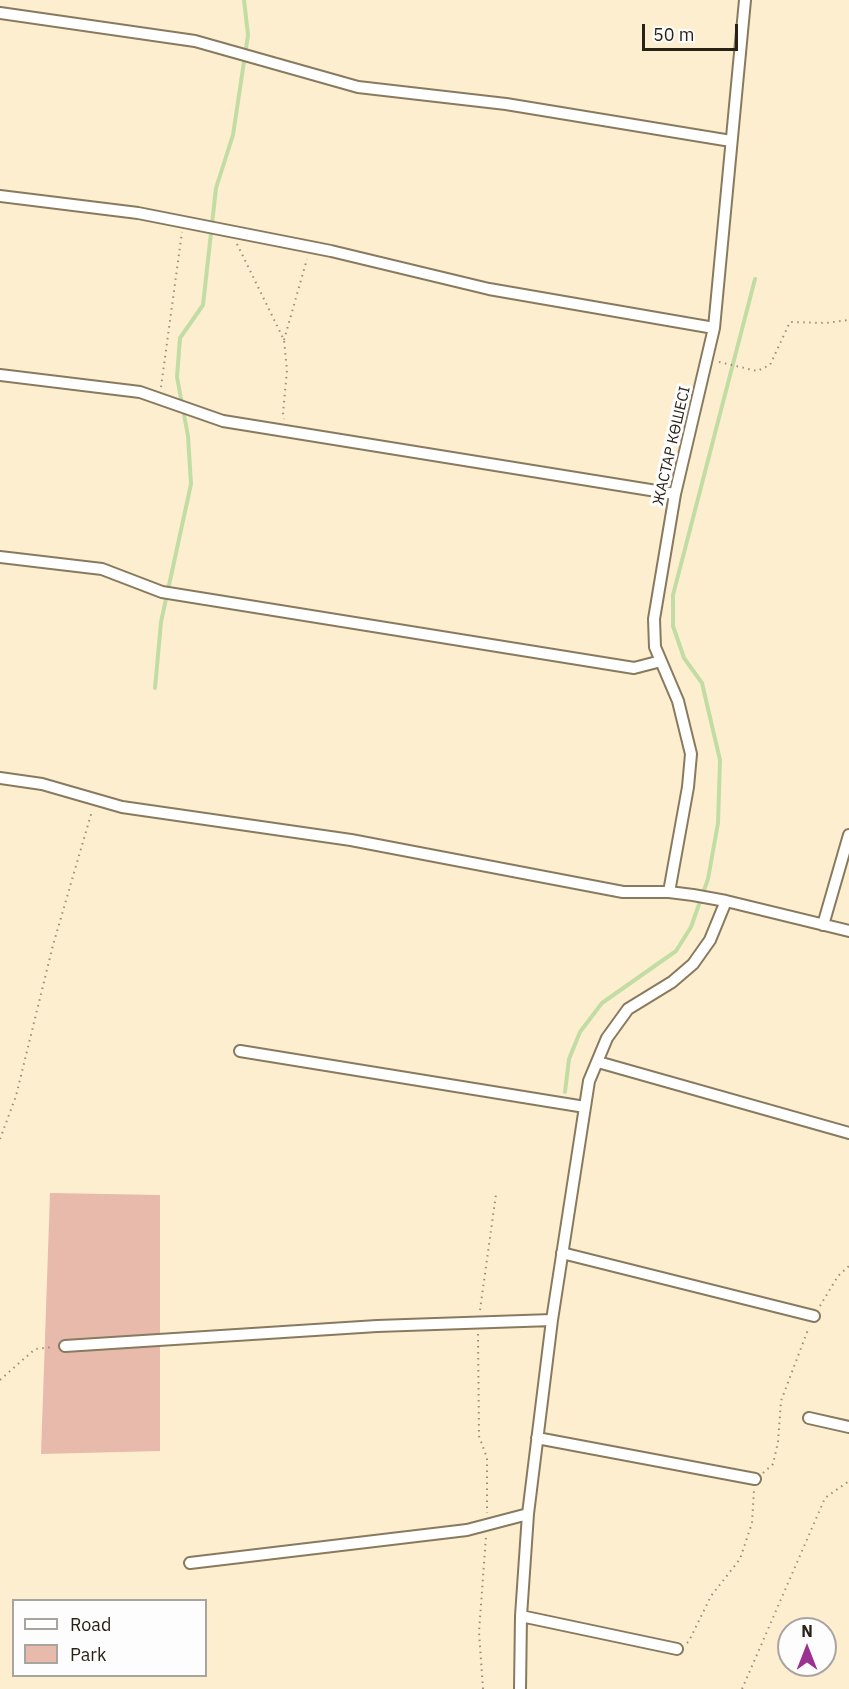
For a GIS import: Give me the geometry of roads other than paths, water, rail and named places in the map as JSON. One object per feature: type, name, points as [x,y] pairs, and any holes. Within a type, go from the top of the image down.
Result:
[{"type":"street","name":"ЖАСТАР КӨШЕСІ","points":[[669,892],[688,787],[691,754],[678,701],[655,647],[654,619],[675,494],[714,328],[745,0]]},
{"type":"street","points":[[0,13],[195,41],[358,87],[506,104],[731,141]]},
{"type":"street","points":[[0,196],[138,213],[310,247],[489,289],[714,328]]},
{"type":"street","points":[[0,375],[140,392],[223,421],[675,494]]},
{"type":"street","points":[[0,557],[102,569],[162,592],[634,668],[661,660]]},
{"type":"street","points":[[0,778],[42,784],[122,807],[351,840],[623,892],[669,892],[726,901],[849,931]]},
{"type":"street","points":[[823,925],[849,835]]},
{"type":"street","points":[[520,1689],[521,1616],[528,1514],[552,1320],[589,1081],[608,1038],[628,1009],[672,982],[693,964],[710,940],[726,901]]},
{"type":"street","points":[[240,1051],[585,1107]]},
{"type":"street","points":[[598,1062],[849,1133]]},
{"type":"street","points":[[562,1253],[814,1316]]},
{"type":"street","points":[[65,1346],[377,1326],[552,1320]]},
{"type":"street","points":[[809,1418],[849,1427]]},
{"type":"street","points":[[537,1438],[755,1479]]},
{"type":"street","points":[[190,1563],[467,1530],[528,1514]]},
{"type":"street","points":[[521,1616],[677,1649]]},
{"type":"waterway","points":[[155,688],[161,622],[191,484],[188,436],[177,377],[180,338],[203,305],[216,188],[233,135],[248,35],[244,0]]},
{"type":"waterway","points":[[565,1092],[569,1059],[580,1032],[602,1003],[676,951],[691,927],[708,879],[718,823],[720,760],[702,683],[684,658],[673,626],[673,595],[755,279]]}]
